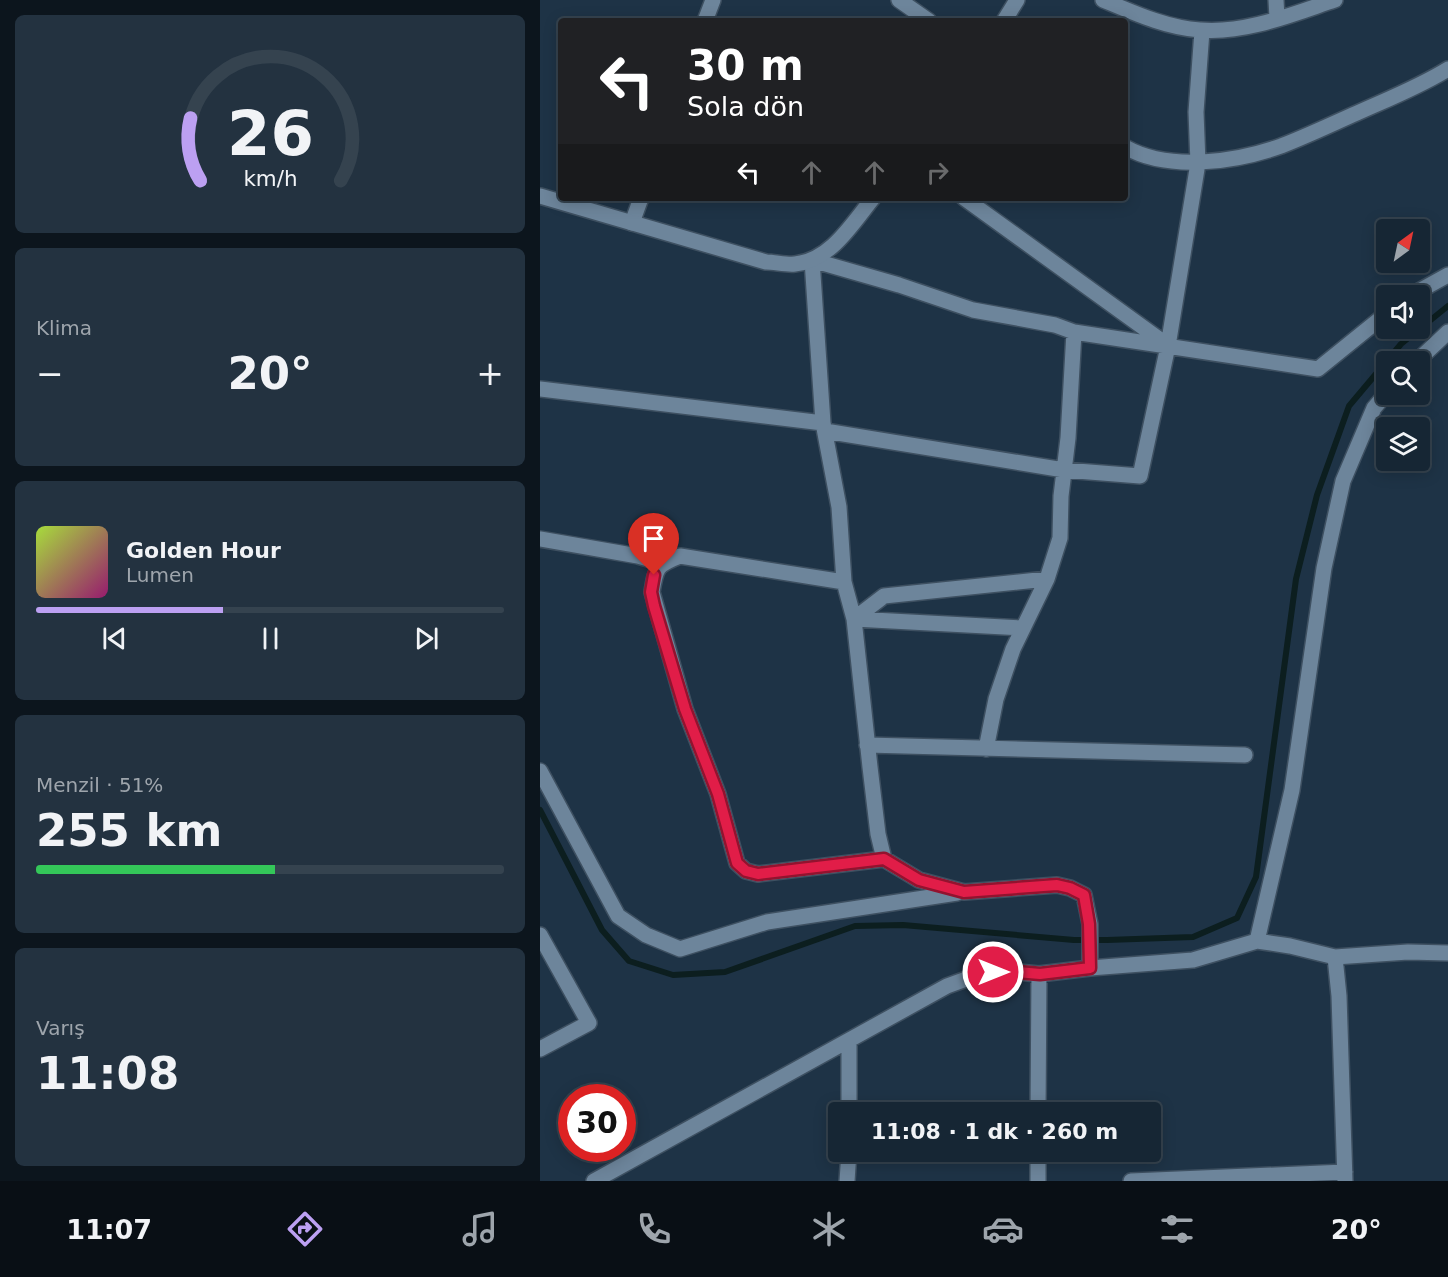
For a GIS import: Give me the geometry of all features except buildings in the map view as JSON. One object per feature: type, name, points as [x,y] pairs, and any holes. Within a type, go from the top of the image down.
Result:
[{"type":"street","points":[[706,18],[713,0]]},
{"type":"street","points":[[899,0],[925,18]]},
{"type":"street","points":[[1006,18],[1017,0]]},
{"type":"street","points":[[1103,0],[1145,17],[1202,31],[1244,27],[1335,0]]},
{"type":"street","points":[[1276,0],[1277,18]]},
{"type":"street","points":[[540,389],[824,427],[1064,470],[1140,476],[1168,346],[1198,163],[1196,112],[1202,31]]},
{"type":"street","points":[[1128,148],[1149,157],[1174,162],[1198,163],[1227,159],[1280,146],[1414,88],[1448,69]]},
{"type":"street","points":[[540,196],[766,262],[794,264],[812,260],[836,244],[871,201]]},
{"type":"street","points":[[632,223],[640,201]]},
{"type":"street","points":[[968,201],[1168,346]]},
{"type":"street","points":[[812,260],[899,285],[973,310],[1055,325],[1074,332],[1318,369],[1376,322]]},
{"type":"street","points":[[812,260],[824,427],[839,507],[844,582],[854,619],[878,834],[884,859]]},
{"type":"street","points":[[1430,285],[1448,275]]},
{"type":"street","points":[[986,749],[996,699],[1021,628],[1047,579],[1060,538],[1061,496],[1074,332]]},
{"type":"street","points":[[1428,351],[1448,332]]},
{"type":"street","points":[[1257,941],[1292,790],[1324,568],[1343,481],[1377,405]]},
{"type":"street","points":[[540,539],[638,556],[662,563]]},
{"type":"street","points":[[844,582],[681,556],[662,563],[654,575],[651,592],[654,606],[685,709],[718,794],[737,863],[746,871],[758,874],[884,859],[919,880],[964,892]]},
{"type":"street","points":[[854,619],[884,596],[1047,579]]},
{"type":"street","points":[[854,619],[1021,628]]},
{"type":"street","points":[[867,745],[1245,755]]},
{"type":"street","points":[[540,771],[618,916],[646,935],[680,949],[766,922],[964,892],[1057,885],[1084,895],[1089,924],[1090,962]]},
{"type":"street","points":[[540,935],[589,1023],[540,1049]]},
{"type":"street","points":[[594,1181],[947,986],[980,974],[1006,971],[1040,974],[1090,962],[1193,960],[1257,941],[1335,957],[1408,952],[1448,953]]},
{"type":"street","points":[[1131,1181],[1345,1177],[1340,996],[1335,957]]},
{"type":"street","points":[[1038,1102],[1040,974]]},
{"type":"street","points":[[849,1041],[849,1102]]},
{"type":"street","points":[[847,1181],[848,1162]]},
{"type":"street","points":[[1038,1162],[1038,1181]]},
{"type":"waterway","points":[[1395,351],[1448,306]]},
{"type":"waterway","points":[[540,810],[602,930],[629,961],[673,975],[725,972],[855,926],[903,925],[1074,940],[1107,940],[1193,937],[1237,918],[1256,877],[1296,579],[1317,495],[1349,406],[1376,374]]},
{"type":"route","points":[[654,575],[651,592],[654,606],[685,709],[718,794],[737,863],[746,871],[758,874],[884,859],[919,880],[964,892],[1057,885],[1084,895],[1089,924],[1090,968],[1040,974],[993,972]]}]
